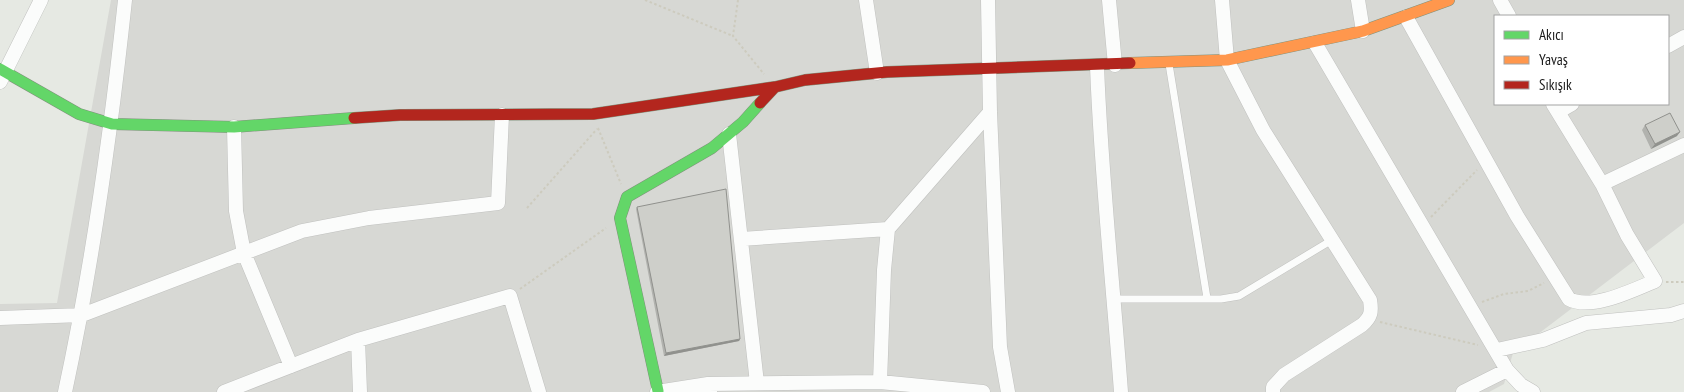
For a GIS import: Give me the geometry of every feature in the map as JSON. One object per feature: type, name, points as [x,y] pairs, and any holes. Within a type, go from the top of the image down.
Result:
[{"type":"street","points":[[41,0],[2,74],[79,114],[112,124],[234,127],[400,115],[592,114],[775,87],[805,80],[877,73],[1227,60],[1363,32],[1449,0]]},
{"type":"street","points":[[66,392],[82,315],[112,124],[125,0]]},
{"type":"street","points":[[866,0],[877,73]]},
{"type":"street","points":[[988,0],[990,112],[1000,346],[1008,392]]},
{"type":"street","points":[[1109,0],[1115,65]]},
{"type":"street","points":[[1222,0],[1227,60],[1263,130],[1370,300],[1372,312],[1368,319],[1284,375],[1273,386],[1273,392]]},
{"type":"street","points":[[1358,0],[1363,32]]},
{"type":"street","points":[[1500,0],[1508,15]]},
{"type":"street","points":[[1406,17],[1486,162],[1555,278],[1569,299],[1584,304],[1622,295],[1655,281],[1627,235],[1602,184],[1555,108],[1568,105]]},
{"type":"street","points":[[1669,45],[1684,37]]},
{"type":"street","points":[[1315,43],[1497,350],[1507,370],[1521,385],[1533,392]]},
{"type":"street","points":[[1097,66],[1104,207],[1114,299],[1121,392]]},
{"type":"street","points":[[775,87],[729,134],[712,148],[626,197],[620,218],[657,392],[757,383],[880,382],[983,392]]},
{"type":"street","points":[[880,382],[884,270],[888,229],[990,112]]},
{"type":"street","points":[[0,318],[82,315],[302,231],[369,218],[498,203],[502,115]]},
{"type":"street","points":[[234,127],[236,211],[244,254],[291,366]]},
{"type":"street","points":[[729,134],[757,383]]},
{"type":"street","points":[[1602,184],[1684,145]]},
{"type":"street","points":[[741,239],[888,229]]},
{"type":"street","points":[[224,392],[255,386],[291,366],[358,340],[510,296],[539,392]]},
{"type":"street","points":[[1497,350],[1543,340],[1586,323],[1671,314],[1684,310]]},
{"type":"street","points":[[358,340],[360,392]]},
{"type":"street","points":[[1463,392],[1507,370]]},
{"type":"lane","points":[[1169,63],[1207,298]]},
{"type":"lane","points":[[1114,299],[1230,298],[1246,293],[1332,240]]},
{"type":"path","points":[[645,0],[733,36],[775,87]]},
{"type":"path","points":[[733,36],[738,0]]},
{"type":"path","points":[[592,114],[626,197]]},
{"type":"path","points":[[527,208],[598,128]]},
{"type":"path","points":[[1423,225],[1486,162]]},
{"type":"path","points":[[510,296],[620,218]]},
{"type":"path","points":[[1472,308],[1496,296],[1528,291],[1555,278]]},
{"type":"path","points":[[1655,281],[1684,282]]},
{"type":"path","points":[[1368,319],[1497,350]]},
{"type":"shaded area","points":[[111,0],[1684,0],[1684,223],[1513,353],[1504,384],[1489,392],[0,392],[0,304],[57,303]]},
{"type":"building","points":[[1670,113],[1680,132],[1655,144],[1645,125]]},
{"type":"building","points":[[726,189],[740,339],[666,353],[637,207]]},
{"type":"traffic: fast","points":[[0,69],[79,114],[112,124],[234,127],[354,118]]},
{"type":"traffic: fast","points":[[658,391],[620,218],[627,197],[712,148],[743,122],[760,103]]},
{"type":"traffic: slow","points":[[1130,63],[1227,60],[1363,31],[1449,0]]},
{"type":"traffic: jam","points":[[760,103],[775,87],[805,80],[887,72],[1130,63]]},
{"type":"traffic: jam","points":[[354,118],[400,115],[593,114],[775,87]]}]
